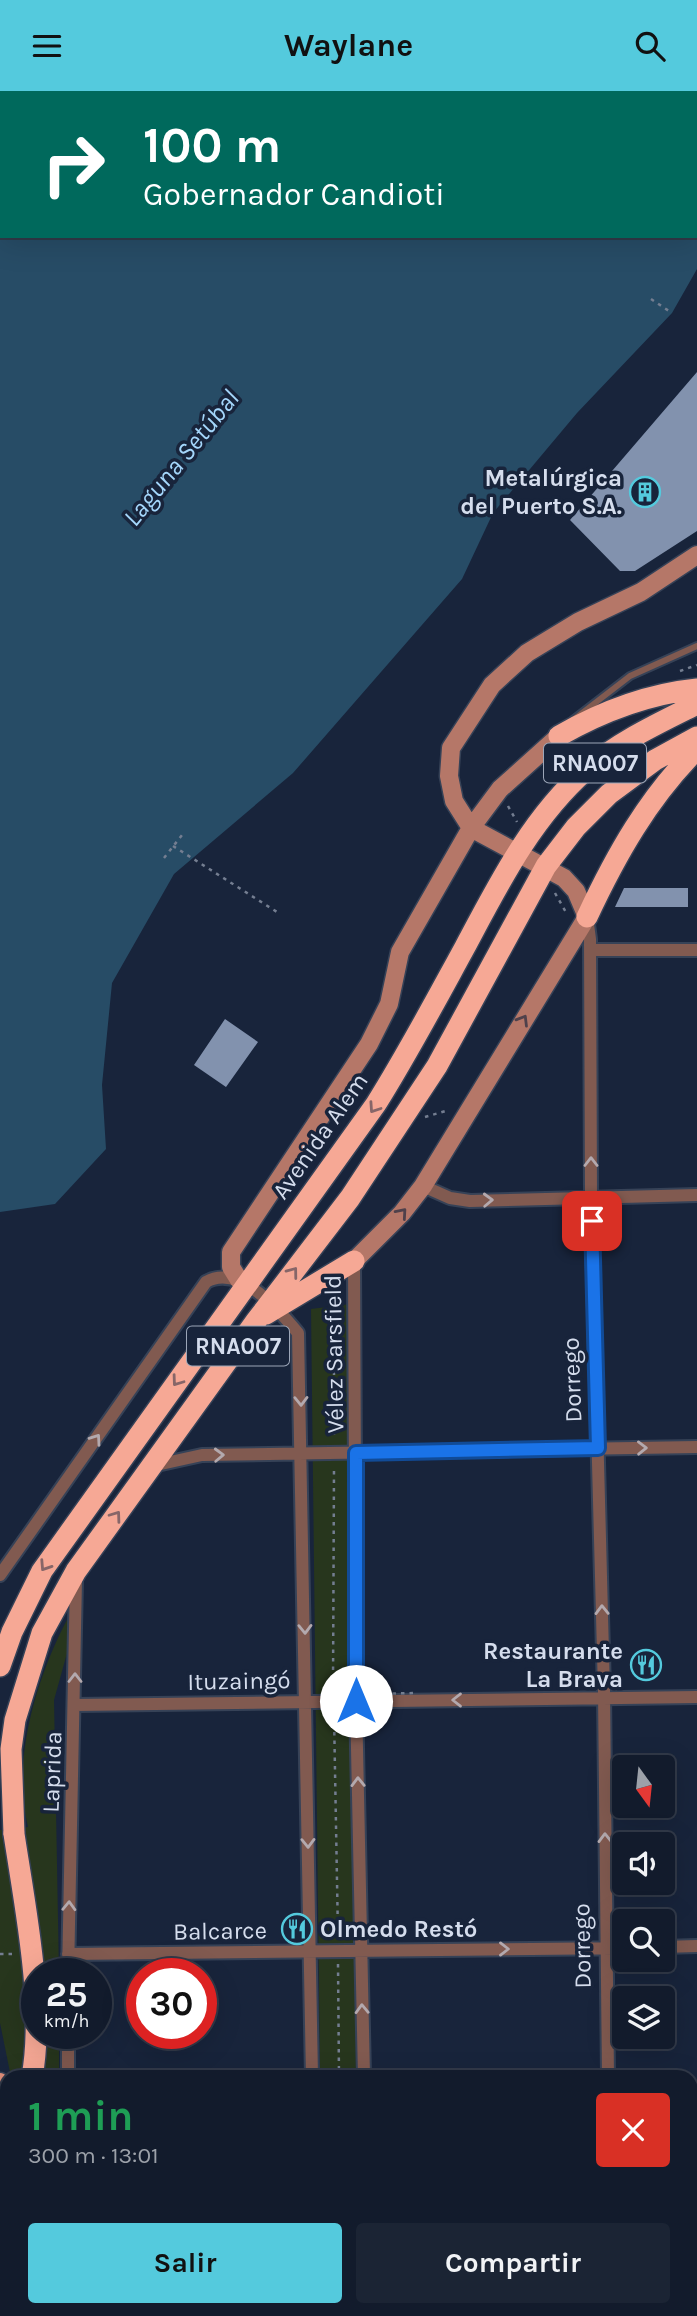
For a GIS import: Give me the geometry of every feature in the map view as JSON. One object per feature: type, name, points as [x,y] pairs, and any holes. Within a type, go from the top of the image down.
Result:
[{"type":"highway","points":[[559,736],[583,722],[633,702],[671,692],[697,689]]},
{"type":"highway","name":"Avenida Alem","points":[[0,1666],[6,1640],[42,1571],[243,1283],[376,1104],[410,1050],[516,851],[572,783],[589,768],[633,737],[697,704]]},
{"type":"highway","name":"RNA007","points":[[33,2070],[36,2041],[34,2003],[14,1834],[11,1771],[15,1720],[42,1633],[76,1571],[350,1198],[437,1066],[545,866],[576,827],[608,794],[655,760],[697,737]]},
{"type":"highway","points":[[587,917],[612,864],[647,806],[697,749]]},
{"type":"highway","points":[[268,1310],[354,1261]]},
{"type":"street","points":[[471,828],[453,801],[449,760],[456,737],[492,685],[509,668],[549,639],[641,591],[697,555]]},
{"type":"street","points":[[268,1310],[231,1267],[231,1251],[369,1044],[389,1003],[400,952],[471,828],[499,789],[559,736]]},
{"type":"street","name":"Dorrego","points":[[471,828],[545,866],[570,883],[587,917],[590,950],[591,1196],[604,1700],[608,2070]]},
{"type":"street","points":[[354,1261],[402,1213],[423,1186],[587,917]]},
{"type":"street","points":[[590,950],[697,950]]},
{"type":"street","points":[[423,1186],[450,1198],[470,1201],[697,1195]]},
{"type":"street","name":"Vélez Sarsfield","points":[[354,1261],[356,1701],[364,2070]]},
{"type":"street","points":[[0,1575],[201,1287],[215,1277],[243,1283]]},
{"type":"street","name":"Vélez Sarsfield","points":[[268,1310],[299,1333],[312,2070]]},
{"type":"street","points":[[152,1466],[202,1455],[697,1447]]},
{"type":"street","name":"Laprida","points":[[68,1958],[76,1571]]},
{"type":"street","name":"Ituzaingó","points":[[75,1705],[306,1702],[333,1698],[356,1701],[697,1697]]},
{"type":"street","points":[[675,1947],[697,1946]]},
{"type":"street","name":"Balcarce","points":[[68,1954],[361,1949],[612,1949]]},
{"type":"street","points":[[68,2049],[68,2070]]},
{"type":"lane","points":[[559,736],[578,714],[630,676],[697,646]]},
{"type":"path","points":[[651,299],[672,313]]},
{"type":"path","points":[[164,858],[182,835]]},
{"type":"path","points":[[173,846],[278,912]]},
{"type":"path","points":[[334,1319],[333,1698],[339,2070]]},
{"type":"path","points":[[333,1698],[416,1693]]},
{"type":"path","points":[[0,1954],[14,1954]]},
{"type":"green space","points":[[350,1304],[356,2070],[320,2070],[311,1309]]},
{"type":"green space","points":[[68,1618],[69,1646],[54,1700],[59,1958],[21,1958],[21,2049],[59,2049],[59,2070],[10,2070],[0,2023],[0,1830],[28,1827],[24,1801],[25,1747],[37,1692]]},
{"type":"water","name":"Laguna Setúbal","points":[[0,238],[697,238],[697,269],[672,313],[577,413],[493,513],[462,579],[293,773],[174,874],[112,983],[102,1085],[106,1149],[55,1204],[0,1212]]},
{"type":"building","name":"Metalúrgica del Puerto S.A.","points":[[697,372],[697,531],[635,571],[620,571],[570,520]]},
{"type":"building","points":[[624,888],[688,888],[688,907],[615,907]]},
{"type":"building","points":[[225,1019],[258,1042],[226,1087],[194,1065]]},
{"type":"place","name":"Metalúrgica del Puerto S.A.","points":[[645,492]]},
{"type":"place","name":"Restaurante La Brava","points":[[646,1665]]},
{"type":"place","name":"Olmedo Restó","points":[[297,1929]]},
{"type":"route","points":[[356,1701],[356,1453],[598,1448],[592,1221]]}]
